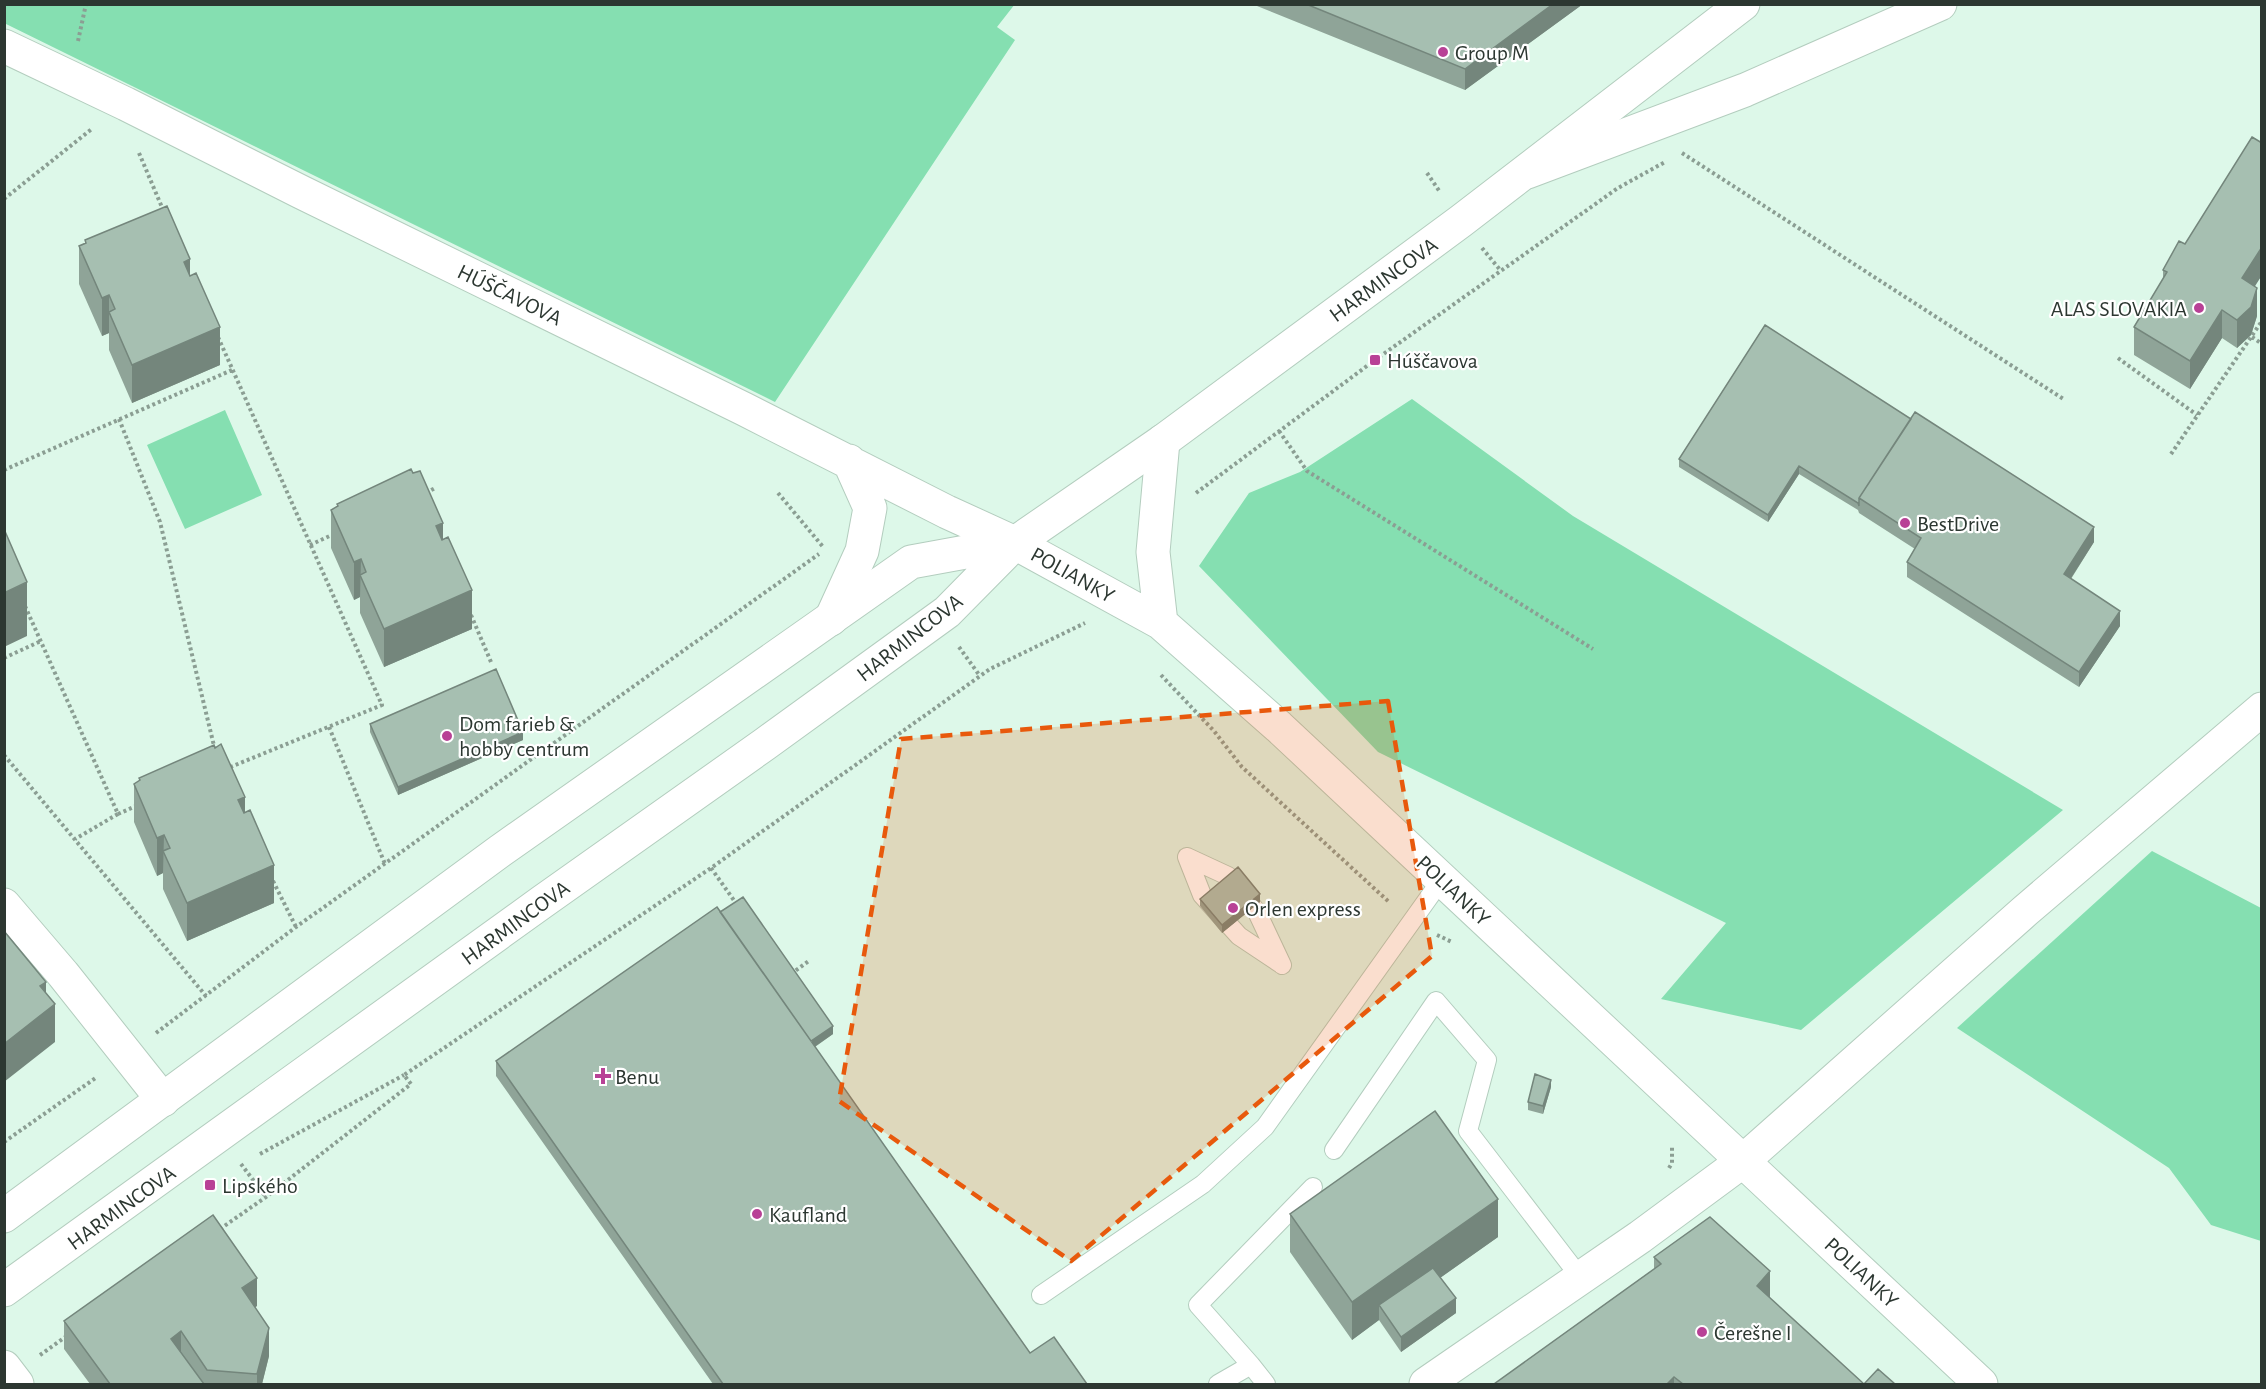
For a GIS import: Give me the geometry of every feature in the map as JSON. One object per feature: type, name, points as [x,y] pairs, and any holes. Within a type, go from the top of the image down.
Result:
[{"type":"main road","name":"HARMINCOVA","points":[[4,1290],[948,612],[1015,543],[1163,441],[1527,172],[1614,102],[1743,4]]},
{"type":"main road","points":[[1527,172],[1745,90],[1940,4]]},
{"type":"main road","name":"HÚŠČAVOVA","points":[[4,46],[849,461],[947,512],[1015,543]]},
{"type":"main road","points":[[1161,623],[1153,552],[1163,441]]},
{"type":"main road","points":[[831,619],[862,551],[870,508],[849,461]]},
{"type":"main road","name":"HARMINCOVA","points":[[4,1216],[500,851],[911,562],[1015,543]]},
{"type":"main road","name":"POLIANKY","points":[[1015,543],[1161,623],[1279,727],[1981,1384]]},
{"type":"main road","points":[[1426,1384],[1743,1161],[2025,911],[2262,709]]},
{"type":"main road","points":[[4,905],[163,1100]]},
{"type":"main road","points":[[4,1367],[17,1384]]},
{"type":"lane","points":[[1187,857],[1228,876],[1257,912],[1282,965],[1239,936],[1202,895],[1187,857]]},
{"type":"lane","points":[[1041,1295],[1203,1184],[1265,1127],[1442,879]]},
{"type":"lane","points":[[1334,1150],[1436,1001],[1487,1060],[1468,1131],[1580,1277]]},
{"type":"lane","points":[[1266,1384],[1198,1305],[1313,1187]]},
{"type":"lane","points":[[1218,1384],[1251,1365]]},
{"type":"path","points":[[4,199],[95,127]]},
{"type":"path","points":[[136,147],[168,221]]},
{"type":"path","points":[[1191,496],[1375,360],[1618,188],[1682,153],[2064,400]]},
{"type":"path","points":[[2171,454],[2262,321]]},
{"type":"path","points":[[214,328],[382,705],[220,771]]},
{"type":"path","points":[[2252,337],[2262,344]]},
{"type":"path","points":[[2118,358],[2197,415]]},
{"type":"path","points":[[4,470],[232,370]]},
{"type":"path","points":[[119,419],[160,522],[217,760]]},
{"type":"path","points":[[1280,431],[1307,471],[1593,649]]},
{"type":"path","points":[[420,495],[435,488]]},
{"type":"path","points":[[778,493],[825,550]]},
{"type":"path","points":[[310,545],[343,530]]},
{"type":"path","points":[[4,1142],[128,1055],[296,927],[825,550],[862,551]]},
{"type":"path","points":[[266,1197],[241,1164],[404,1075],[711,868],[990,669],[1084,624],[1106,591]]},
{"type":"path","points":[[23,600],[117,814]]},
{"type":"path","points":[[469,610],[491,662]]},
{"type":"path","points":[[4,658],[41,641]]},
{"type":"path","points":[[329,726],[385,864]]},
{"type":"path","points":[[4,756],[206,996]]},
{"type":"path","points":[[75,839],[117,814],[138,806]]},
{"type":"path","points":[[711,868],[742,911]]},
{"type":"path","points":[[270,875],[296,927]]},
{"type":"path","points":[[788,975],[810,960]]},
{"type":"path","points":[[218,1230],[266,1197],[411,1084],[404,1075]]},
{"type":"path","points":[[37,1357],[75,1330]]},
{"type":"highlighted area","points":[[1388,701],[1432,956],[1071,1261],[839,1101],[901,739]]},
{"type":"green space","points":[[5,4],[1015,4],[997,27],[1015,40],[775,402],[4,23]]},
{"type":"green space","points":[[1412,399],[1573,516],[2063,810],[1801,1030],[1661,999],[1726,923],[1378,752],[1199,566],[1249,493],[1300,472]]},
{"type":"green space","points":[[225,410],[262,495],[185,529],[147,445]]},
{"type":"green space","points":[[2152,851],[2261,908],[2261,1241],[2211,1225],[2169,1168],[1957,1028]]},
{"type":"building","points":[[1306,4],[1553,4],[1465,69]]},
{"type":"building","points":[[2252,137],[2262,143],[2262,247],[2242,278],[2257,288],[2251,307],[2237,320],[2222,310],[2190,361],[2134,327],[2167,272],[2163,270],[2179,241],[2185,244]]},
{"type":"building","points":[[167,206],[190,259],[184,262],[190,276],[196,273],[220,327],[132,365],[109,312],[115,309],[109,295],[102,298],[79,246],[86,243],[85,240]]},
{"type":"building","points":[[1765,325],[1911,419],[1859,498],[1859,506],[1858,503],[1799,466],[1768,515],[1679,459]]},
{"type":"building","points":[[1915,412],[2094,527],[2064,574],[2120,611],[2079,672],[1907,562],[1921,538],[1859,498]]},
{"type":"building","points":[[411,469],[413,473],[420,471],[443,523],[436,526],[442,540],[448,537],[472,590],[384,629],[360,575],[366,572],[361,559],[354,562],[331,510],[338,506],[337,504]]},
{"type":"building","points":[[4,529],[27,582],[4,593]]},
{"type":"building","name":"Dom farieb & hobby centrum","points":[[496,669],[523,732],[398,787],[370,724]]},
{"type":"building","points":[[221,744],[245,797],[238,800],[244,813],[250,810],[274,865],[187,903],[163,851],[170,848],[164,835],[157,838],[134,784],[140,780],[139,778]]},
{"type":"building","points":[[1238,867],[1260,894],[1222,925],[1200,899]]},
{"type":"building","points":[[743,897],[833,1026],[811,1041],[720,912]]},
{"type":"building","name":"Kaufland","points":[[717,907],[1030,1353],[1054,1337],[1087,1384],[723,1384],[496,1061]]},
{"type":"building","points":[[4,931],[46,982],[40,986],[55,1004],[4,1044]]},
{"type":"building","points":[[1535,1074],[1551,1080],[1543,1106],[1528,1102]]},
{"type":"building","points":[[1435,1111],[1498,1199],[1352,1302],[1290,1214]]},
{"type":"building","points":[[213,1215],[257,1278],[242,1288],[269,1328],[257,1374],[207,1370],[181,1331],[171,1339],[204,1384],[110,1384],[64,1321]]},
{"type":"building","points":[[1710,1217],[1770,1271],[1757,1286],[1864,1384],[1683,1384],[1674,1377],[1667,1384],[1494,1384],[1661,1264],[1654,1257]]},
{"type":"building","points":[[1433,1268],[1456,1298],[1401,1337],[1379,1305]]},
{"type":"building","points":[[1878,1369],[1895,1384],[1864,1384]]},
{"type":"place","name":"Group M","points":[[1443,52]]},
{"type":"place","name":"ALAS SLOVAKIA","points":[[2199,308]]},
{"type":"place","name":"Húščavova","points":[[1375,360]]},
{"type":"place","name":"BestDrive","points":[[1905,523]]},
{"type":"place","name":"Dom farieb & hobby centrum","points":[[447,736]]},
{"type":"place","name":"Orlen express","points":[[1233,908]]},
{"type":"place","name":"Benu","points":[[603,1076]]},
{"type":"place","name":"Lipského","points":[[210,1185]]},
{"type":"place","name":"Kaufland","points":[[757,1214]]},
{"type":"place","name":"Čerešne I","points":[[1702,1332]]}]
